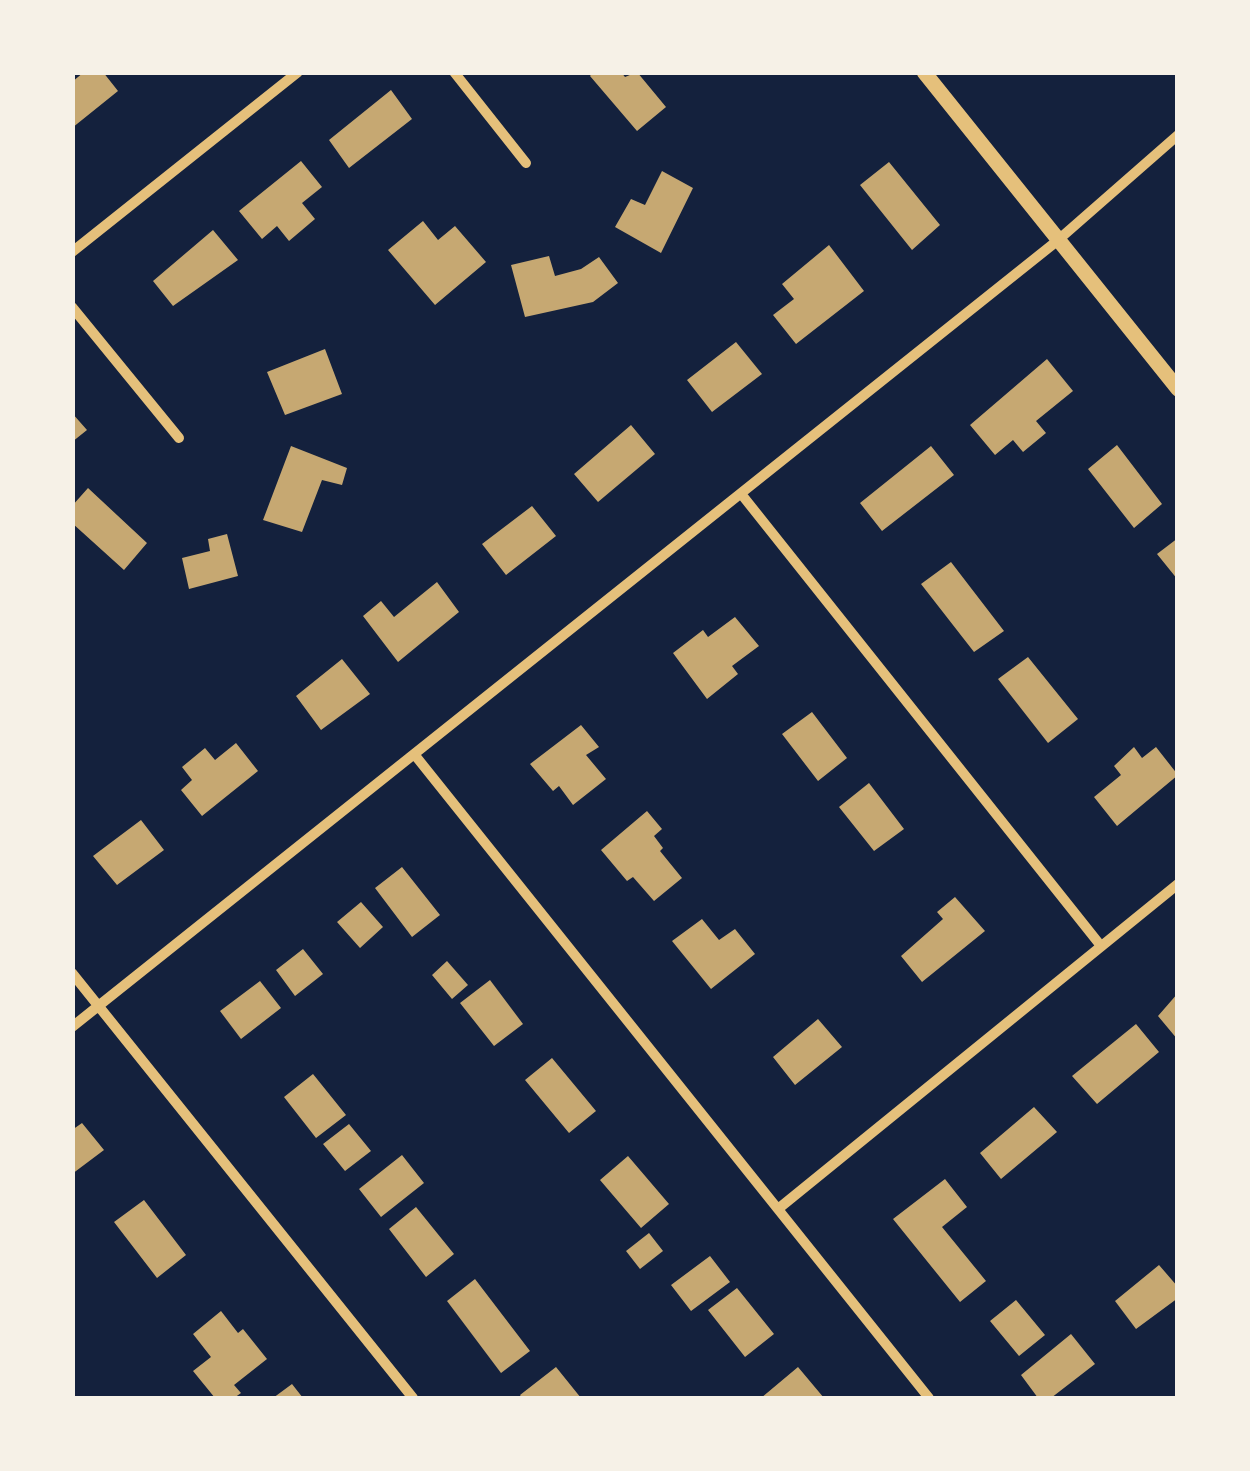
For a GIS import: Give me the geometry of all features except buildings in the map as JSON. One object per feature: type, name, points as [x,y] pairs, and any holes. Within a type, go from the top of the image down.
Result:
[{"type":"street","points":[[72,252],[298,72]]},
{"type":"street","points":[[454,72],[526,163]]},
{"type":"street","points":[[924,72],[1178,389]]},
{"type":"street","points":[[72,1027],[1057,241],[1178,135]]},
{"type":"street","points":[[72,307],[180,438]]},
{"type":"street","points":[[742,495],[1102,946]]},
{"type":"street","points":[[414,754],[929,1398]]},
{"type":"street","points":[[778,1209],[1178,884]]},
{"type":"street","points":[[72,973],[413,1398]]}]
